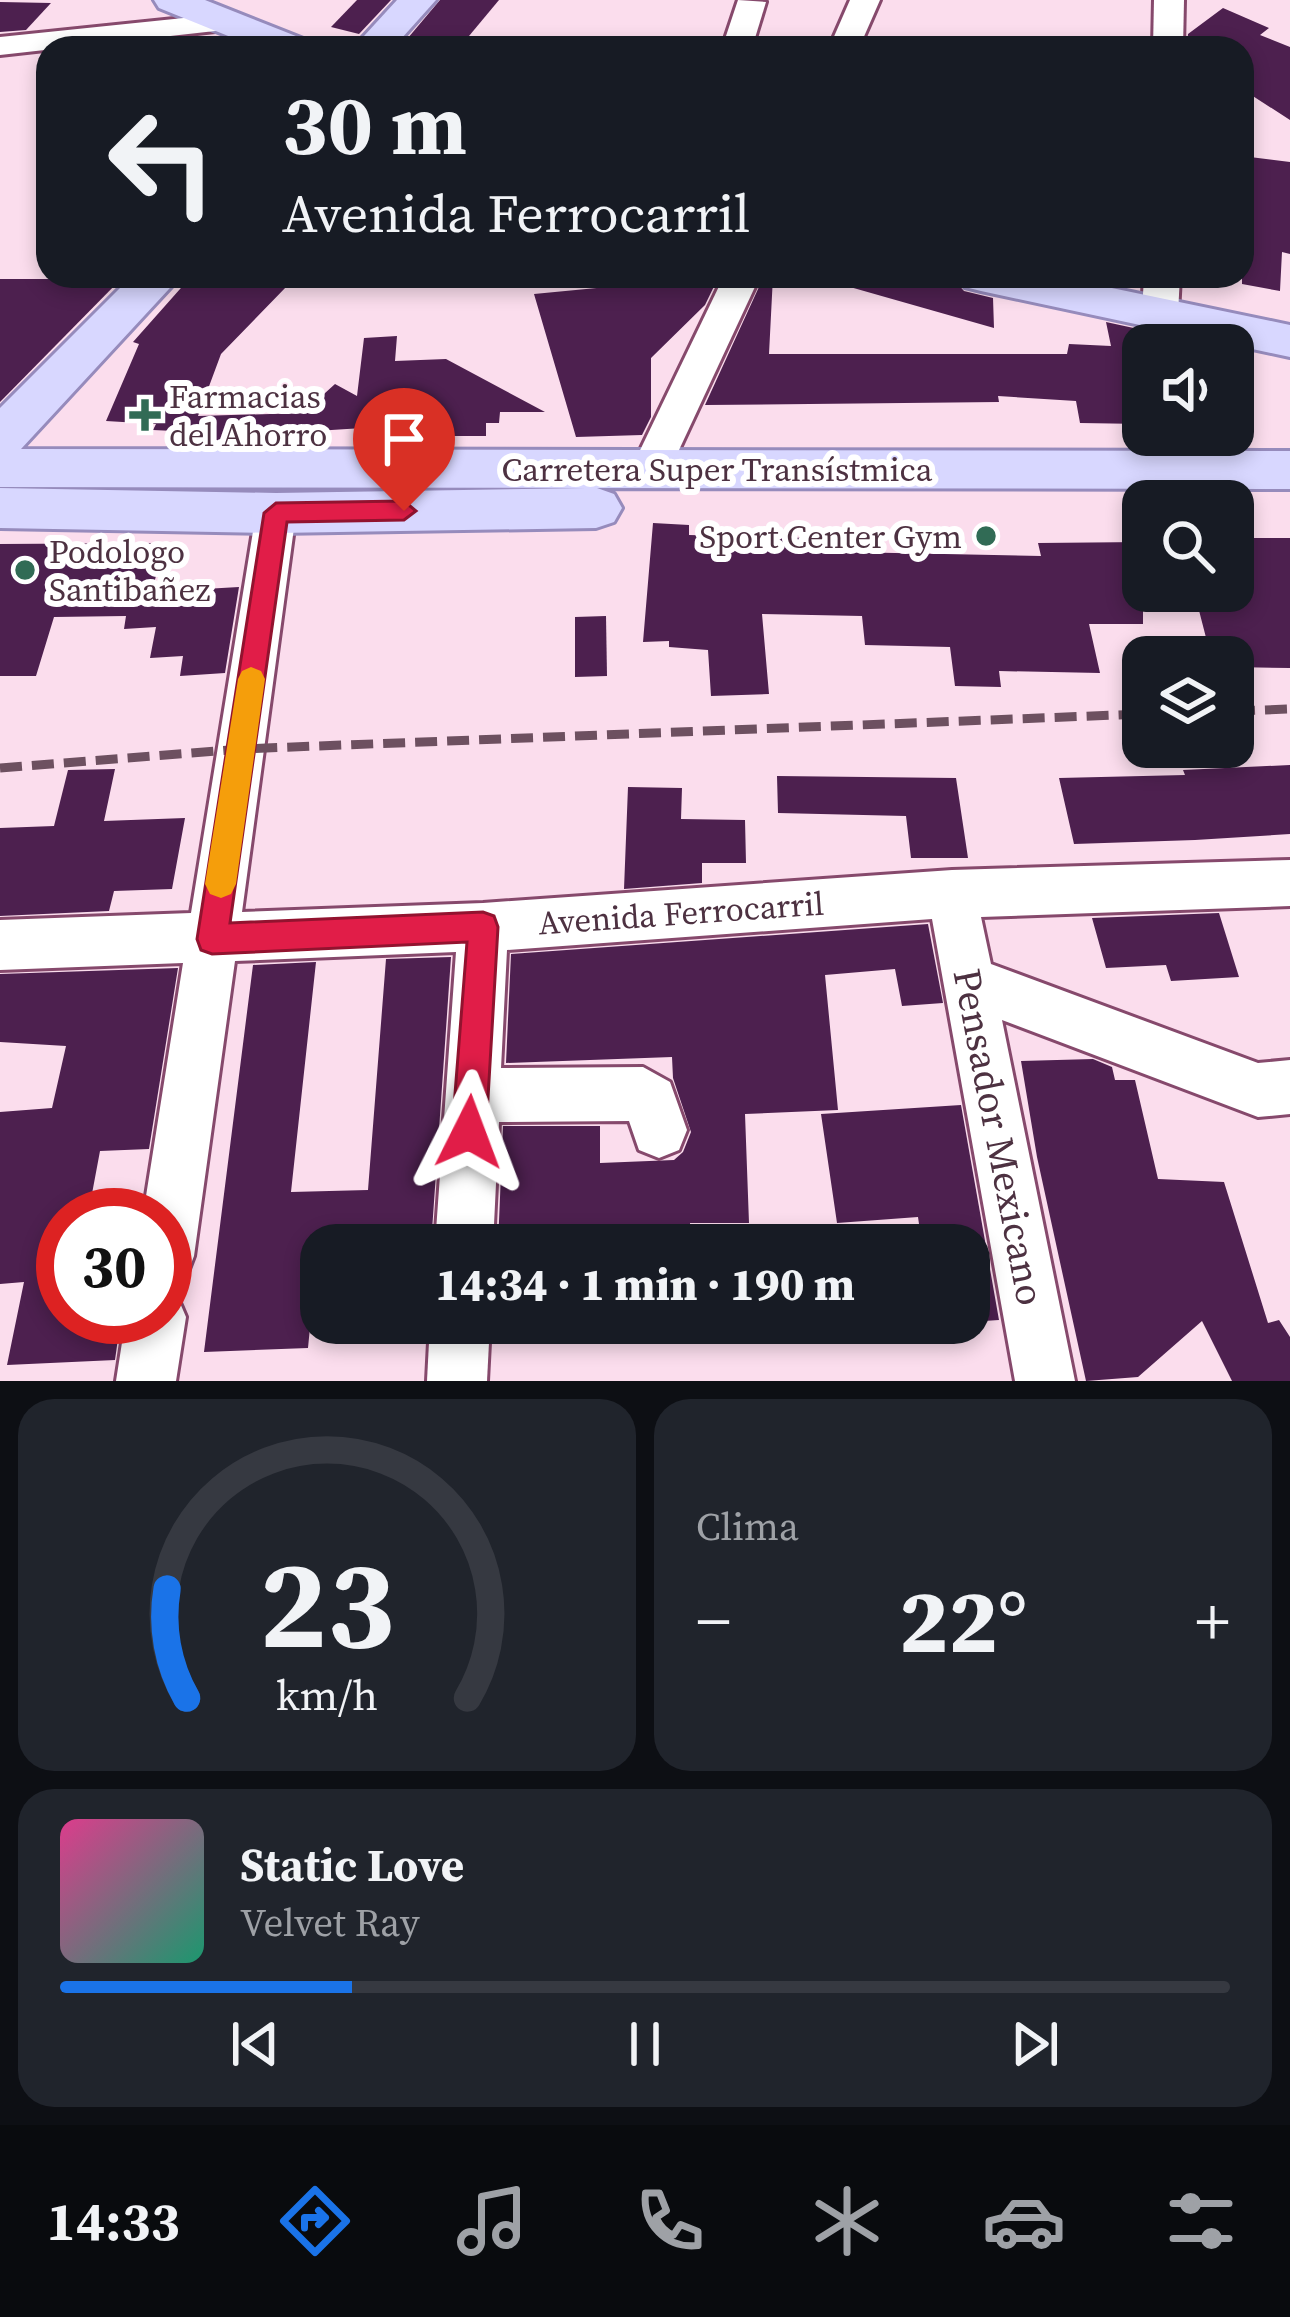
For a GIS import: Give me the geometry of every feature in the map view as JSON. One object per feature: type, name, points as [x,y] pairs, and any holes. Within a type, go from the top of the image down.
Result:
[{"type":"main road","points":[[172,0],[264,36]]},
{"type":"main road","points":[[384,36],[418,0]]},
{"type":"main road","points":[[0,439],[147,288]]},
{"type":"main road","points":[[1083,288],[1161,294],[1290,341]]},
{"type":"main road","name":"Carretera Super Transístmica","points":[[0,468],[651,469],[817,489],[1122,506]]},
{"type":"main road","name":"Carretera Super Transístmica","points":[[0,508],[276,513],[1290,470]]},
{"type":"main road","points":[[1254,506],[1290,506]]},
{"type":"street","points":[[849,36],[865,0]]},
{"type":"street","points":[[1168,36],[1169,0]]},
{"type":"street","points":[[741,36],[751,2]]},
{"type":"street","points":[[97,36],[232,22]]},
{"type":"street","points":[[0,46],[36,42]]},
{"type":"street","points":[[651,469],[736,288]]},
{"type":"street","points":[[175,1188],[276,513]]},
{"type":"street","name":"Avenida Ferrocarril","points":[[0,945],[483,927],[952,894],[1290,883]]},
{"type":"street","name":"Pensador Mexicano","points":[[952,894],[1045,1381]]},
{"type":"street","points":[[465,1224],[483,927]]},
{"type":"street","points":[[970,982],[1279,1101]]},
{"type":"street","points":[[471,1094],[643,1094],[651,1101],[659,1130]]},
{"type":"street","points":[[146,1381],[152,1344]]},
{"type":"street","points":[[458,1381],[459,1344]]},
{"type":"building","points":[[357,0],[391,0],[359,34],[331,27]]},
{"type":"building","points":[[440,0],[499,0],[469,36],[410,36]]},
{"type":"building","points":[[0,2],[51,3],[26,30],[0,32]]},
{"type":"building","points":[[1223,8],[1269,28],[1260,35],[1290,47],[1290,120],[1254,97],[1254,36],[1188,34]]},
{"type":"building","points":[[1254,158],[1290,162],[1290,254],[1282,252],[1280,291],[1254,286]]},
{"type":"building","points":[[0,279],[36,279],[36,288],[112,288],[0,402]]},
{"type":"building","points":[[181,288],[285,288],[221,354],[198,416],[303,413],[335,384],[357,396],[364,338],[397,336],[395,361],[446,359],[545,412],[500,412],[499,423],[486,423],[486,436],[441,436],[442,424],[300,432],[297,443],[273,445],[169,443],[174,431],[153,430],[156,424],[106,421],[139,344],[133,342]]},
{"type":"building","points":[[597,288],[713,288],[705,305],[651,358],[651,417],[642,435],[576,437],[534,294]]},
{"type":"building","points":[[759,288],[772,288],[769,354],[1067,354],[1069,344],[1111,346],[1106,322],[1122,325],[1122,424],[1080,423],[1076,401],[998,396],[999,402],[705,405]]},
{"type":"building","points":[[854,288],[961,288],[993,298],[994,328]]},
{"type":"building","points":[[653,523],[689,525],[689,535],[845,539],[846,552],[1041,556],[1038,543],[1122,542],[1122,612],[1143,612],[1143,624],[1089,624],[1100,673],[999,671],[1001,687],[955,686],[950,647],[865,645],[862,616],[762,614],[769,694],[711,696],[708,650],[669,647],[669,641],[643,642]]},
{"type":"building","points":[[1254,538],[1290,538],[1290,668],[1254,667],[1254,636],[1206,636],[1199,612],[1254,612]]},
{"type":"building","points":[[164,543],[152,592],[239,587],[225,673],[180,676],[183,656],[150,658],[156,627],[124,629],[126,616],[54,617],[36,676],[0,676],[0,544]]},
{"type":"building","points":[[606,616],[607,676],[575,677],[575,617]]},
{"type":"building","points":[[1290,765],[1290,834],[1074,844],[1059,778],[1185,775],[1183,770]]},
{"type":"building","points":[[115,769],[104,821],[185,818],[172,889],[114,891],[109,911],[0,916],[0,828],[54,826],[68,770]]},
{"type":"building","points":[[777,776],[956,778],[968,858],[911,858],[906,816],[778,813]]},
{"type":"building","points":[[628,787],[682,788],[681,819],[745,820],[746,863],[702,863],[702,883],[624,889]]},
{"type":"building","points":[[1219,913],[1239,977],[1171,981],[1166,965],[1106,968],[1092,918]]},
{"type":"building","points":[[928,924],[943,1003],[902,1006],[895,969],[825,975],[838,1110],[745,1114],[749,1223],[499,1224],[503,1126],[600,1126],[600,1163],[674,1160],[691,1132],[673,1078],[672,1057],[506,1063],[511,954]]},
{"type":"building","points":[[451,957],[432,1224],[300,1224],[300,1344],[308,1344],[308,1348],[204,1352],[253,965],[316,962],[291,1192],[368,1190],[386,959]]},
{"type":"building","points":[[178,968],[149,1149],[100,1151],[93,1188],[36,1188],[36,1344],[117,1344],[115,1360],[7,1365],[24,1282],[0,1284],[0,1112],[52,1108],[66,1046],[0,1042],[0,974]]},
{"type":"building","points":[[1093,1059],[1112,1067],[1115,1080],[1135,1080],[1158,1179],[1224,1182],[1268,1323],[1279,1320],[1290,1337],[1290,1381],[1232,1381],[1202,1321],[1138,1377],[1086,1381],[1021,1061]]},
{"type":"building","points":[[961,1105],[982,1224],[919,1224],[918,1217],[837,1223],[821,1114]]},
{"type":"building","points":[[990,1269],[999,1320],[990,1321]]},
{"type":"railway","points":[[1254,710],[1290,709]]},
{"type":"railway","points":[[0,768],[241,749],[1122,715]]},
{"type":"slow traffic","points":[[221,884],[251,679]]},
{"type":"place","name":"Farmacias del Ahorro","points":[[145,415]]},
{"type":"place","name":"Sport Center Gym","points":[[986,536]]},
{"type":"place","name":"Podologo Santibañez","points":[[25,570]]},
{"type":"route","points":[[404,511],[276,513],[212,939],[483,927],[469,1132]]}]
